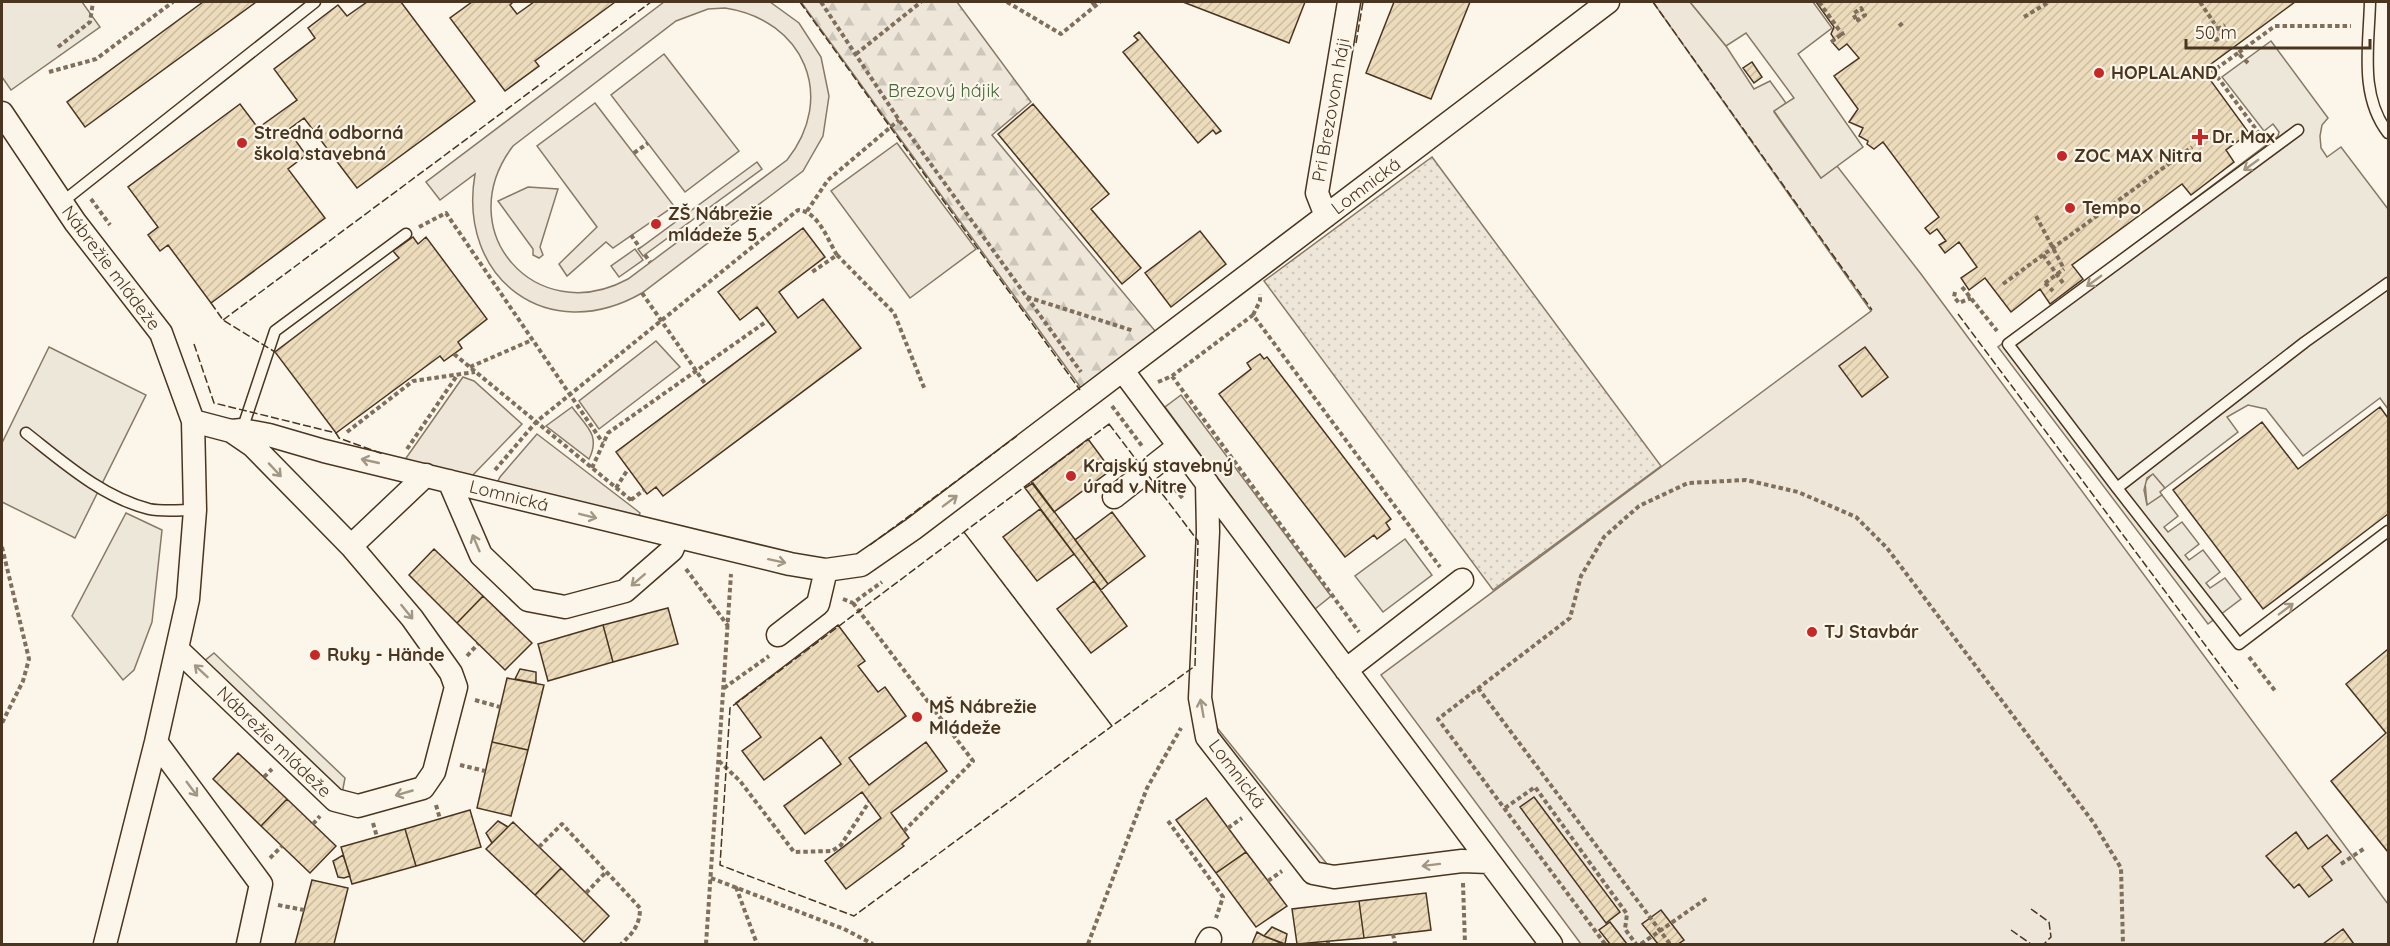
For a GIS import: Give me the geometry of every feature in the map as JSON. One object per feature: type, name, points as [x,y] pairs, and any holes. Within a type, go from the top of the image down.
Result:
[{"type":"street","name":"Pri Brezovom háji","points":[[1326,216],[1317,193],[1349,2]]},
{"type":"street","name":"Lomnická","points":[[193,421],[236,431],[269,435],[426,475],[674,544],[733,552],[826,570],[861,565],[913,530],[1608,2]]},
{"type":"street","name":"Nábrežie mládeže","points":[[2,113],[61,202],[161,333],[193,421],[195,510],[188,599],[156,742],[105,945]]},
{"type":"street","points":[[1123,371],[1551,945]]},
{"type":"street","name":"Nábrežie mládeže","points":[[177,649],[335,800],[358,806],[423,788],[434,772],[456,687],[451,674],[412,618],[351,546],[236,431]]},
{"type":"street","points":[[1114,497],[1179,446]]},
{"type":"street","points":[[351,546],[426,475]]},
{"type":"street","points":[[449,481],[481,555],[528,600],[565,607],[625,591],[674,544]]},
{"type":"street","name":"Lomnická","points":[[1207,483],[1208,532],[1201,692],[1207,737],[1313,873],[1334,877],[1462,861],[1489,862]]},
{"type":"street","points":[[778,635],[818,604],[826,570]]},
{"type":"street","points":[[1346,670],[1452,575]]},
{"type":"street","points":[[156,742],[261,884],[248,945]]},
{"type":"lane","points":[[61,202],[315,2]]},
{"type":"lane","points":[[2370,2],[2367,83],[2372,103],[2388,133]]},
{"type":"lane","points":[[2298,130],[2008,344],[2239,644],[2388,531]]},
{"type":"lane","points":[[236,431],[274,331],[406,234]]},
{"type":"lane","points":[[2117,488],[2305,342],[2388,283]]},
{"type":"lane","points":[[26,433],[79,475],[118,495],[149,509],[195,510]]},
{"type":"path","points":[[58,47],[90,22],[93,2]]},
{"type":"path","points":[[49,72],[96,59],[173,2]]},
{"type":"path","points":[[821,2],[899,120],[1095,391]]},
{"type":"path","points":[[856,54],[921,2]]},
{"type":"path","points":[[1007,2],[1061,34],[1100,2]]},
{"type":"path","points":[[1092,2],[1096,7]]},
{"type":"path","points":[[1819,2],[1844,33],[1831,42]]},
{"type":"path","points":[[2025,17],[2049,2]]},
{"type":"path","points":[[2200,2],[2214,23],[2222,36],[2216,40],[2211,33],[2224,25]]},
{"type":"path","points":[[1899,26],[1904,22]]},
{"type":"path","points":[[2265,142],[2213,71],[2275,26],[2351,26]]},
{"type":"path","points":[[2260,28],[2264,34]]},
{"type":"path","points":[[2238,44],[2240,52],[2248,63]]},
{"type":"path","points":[[807,211],[828,180],[899,120]]},
{"type":"path","points":[[634,153],[648,143]]},
{"type":"path","points":[[2003,284],[2192,147]]},
{"type":"path","points":[[479,489],[536,422],[798,210],[807,211],[815,218],[837,255],[894,313],[925,390]]},
{"type":"path","points":[[406,234],[446,213],[603,442]]},
{"type":"path","points":[[2036,216],[2064,269],[2045,283]]},
{"type":"path","points":[[631,235],[640,248]]},
{"type":"path","points":[[645,255],[650,262]]},
{"type":"path","points":[[812,272],[837,255]]},
{"type":"path","points":[[2043,255],[2063,283],[2070,278]]},
{"type":"path","points":[[1962,287],[2008,344]]},
{"type":"path","points":[[1955,292],[1954,297],[1959,303],[1971,298]]},
{"type":"path","points":[[642,293],[706,385]]},
{"type":"path","points":[[1026,296],[1163,341]]},
{"type":"path","points":[[1362,635],[1172,376],[1252,315],[1452,575]]},
{"type":"path","points":[[592,468],[608,434],[767,321]]},
{"type":"path","points":[[470,367],[532,340]]},
{"type":"path","points":[[454,354],[639,507]]},
{"type":"path","points":[[339,438],[413,381],[475,372]]},
{"type":"path","points":[[396,468],[458,374]]},
{"type":"path","points":[[616,488],[628,469]]},
{"type":"path","points":[[1605,945],[1438,719],[1570,618],[1581,576],[1604,537],[1639,506],[1688,483],[1746,480],[1798,492],[1856,517],[1887,548],[2093,822],[2121,868],[2123,945]]},
{"type":"path","points":[[631,500],[644,490]]},
{"type":"path","points":[[674,544],[728,626]]},
{"type":"path","points":[[2,547],[29,659],[22,681],[2,723]]},
{"type":"path","points":[[706,945],[733,552]]},
{"type":"path","points":[[853,603],[974,761],[904,831]]},
{"type":"path","points":[[724,689],[782,646],[778,635]]},
{"type":"path","points":[[2239,644],[2276,692]]},
{"type":"path","points":[[1478,688],[1670,945]]},
{"type":"path","points":[[1088,945],[1147,788],[1201,692]]},
{"type":"path","points":[[719,760],[740,781],[795,852],[832,851],[841,845],[869,802]]},
{"type":"path","points":[[1504,808],[1535,787],[1628,914],[1625,929],[1636,945]]},
{"type":"path","points":[[1168,821],[1223,897],[1209,942]]},
{"type":"path","points":[[539,847],[562,824],[640,908],[640,919],[635,931],[621,945]]},
{"type":"path","points":[[2341,864],[2366,848]]},
{"type":"path","points":[[1462,861],[1465,945]]},
{"type":"path","points":[[586,893],[606,872]]},
{"type":"path","points":[[711,878],[844,929],[873,945]]},
{"type":"path","points":[[736,887],[757,945]]},
{"type":"path","points":[[1641,945],[1707,898]]},
{"type":"path","points":[[1394,934],[1395,945]]},
{"type":"green space","points":[[664,2],[770,2],[799,23],[821,57],[829,96],[823,136],[803,171],[642,293],[607,308],[574,312],[543,307],[516,293],[495,272],[480,244],[473,211],[475,174],[440,200],[426,182]],"holes":[[[725,8],[752,15],[775,28],[793,45],[804,65],[810,87],[810,111],[802,136],[787,160],[628,279],[594,291],[562,291],[534,281],[512,263],[497,239],[491,210],[496,178],[513,146],[676,21],[708,9]]]},
{"type":"green space","name":"Brezový hájik","points":[[801,2],[957,2],[1031,102],[992,135],[1156,332],[1081,388]]},
{"type":"green space","name":"TJ Stavbár","points":[[1653,2],[1690,2],[1726,46],[1754,89],[1770,81],[1786,103],[1774,112],[1821,178],[1837,166],[1921,274],[2388,904],[2388,944],[1581,944],[1381,675],[1871,311]]},
{"type":"green space","points":[[664,54],[739,151],[685,192],[611,95]]},
{"type":"green space","points":[[595,103],[674,206],[613,248],[606,242],[567,276],[559,264],[597,227],[537,146]]},
{"type":"green space","points":[[897,143],[976,249],[910,298],[831,191]]},
{"type":"green space","points":[[1432,157],[1661,466],[1493,590],[1264,281]]},
{"type":"green space","points":[[757,162],[762,169],[643,256],[638,249]]},
{"type":"green space","points":[[528,187],[558,189],[540,247],[543,255],[539,258],[533,255],[533,249],[498,201]]},
{"type":"green space","points":[[635,249],[643,260],[619,277],[611,266]]},
{"type":"green space","points":[[656,341],[680,367],[599,429],[579,401]]},
{"type":"green space","points":[[463,377],[474,381],[522,424],[472,476],[404,461]]},
{"type":"green space","points":[[572,407],[587,425],[593,437],[589,459],[546,426]]},
{"type":"green space","points":[[537,434],[640,513],[638,520],[501,486],[498,481],[500,477]]},
{"type":"green space","points":[[2153,473],[2165,488],[2160,492],[2162,495],[2147,506],[2145,482]]},
{"type":"shaded area","points":[[2,2],[82,2],[100,27],[11,90],[2,77]]},
{"type":"shaded area","points":[[1690,2],[1813,2],[1832,28],[1798,54],[1863,147],[1821,178],[1774,111],[1794,98],[1746,33],[1726,46]]},
{"type":"shaded area","points":[[2271,41],[2328,118],[2322,125],[2320,136],[2321,148],[2327,157],[2341,147],[2388,209],[2388,409],[2380,398],[2303,456],[2266,409],[2248,405],[2227,417],[2238,432],[2165,488],[2153,474],[2147,478],[2144,490],[2147,505],[2162,495],[2178,516],[2164,527],[2168,532],[2182,522],[2199,544],[2185,555],[2189,560],[2203,550],[2220,572],[2206,583],[2210,588],[2225,578],[2241,599],[2208,624],[1998,347],[2278,136],[2279,132],[2273,124],[2264,131],[2222,77]]},
{"type":"shaded area","points":[[49,347],[146,395],[75,538],[2,502],[2,443]]},
{"type":"shaded area","points":[[1181,395],[1331,596],[1315,609],[1165,407]]},
{"type":"shaded area","points":[[126,513],[162,530],[152,622],[134,670],[123,680],[72,616]]},
{"type":"shaded area","points":[[1405,539],[1432,575],[1383,612],[1355,576]]},
{"type":"shaded area","points":[[214,653],[345,778],[342,794],[203,662]]},
{"type":"shaded area","points":[[1202,709],[1327,864],[1325,875],[1207,737]]},
{"type":"building","points":[[203,2],[256,2],[85,127],[67,102]]},
{"type":"building","name":"Stredná odborná škola stavebná","points":[[367,2],[401,2],[475,101],[357,188],[304,118],[288,130],[306,155],[288,169],[325,218],[211,303],[168,245],[160,251],[148,235],[158,227],[128,187],[240,104],[258,128],[297,100],[274,69],[315,38],[308,28],[338,5],[347,16]]},
{"type":"building","points":[[472,2],[513,2],[510,5],[517,14],[534,2],[615,2],[535,61],[539,66],[505,91],[450,18]]},
{"type":"building","points":[[1183,2],[1305,2],[1289,43]]},
{"type":"building","points":[[1394,2],[1470,2],[1431,99],[1366,73]]},
{"type":"building","name":"ZOC MAX Nitra","points":[[1816,2],[2295,2],[2203,70],[2249,133],[2226,150],[2234,162],[2191,195],[2182,184],[2072,265],[2083,279],[2050,304],[2040,289],[2011,312],[1985,278],[1969,290],[1961,278],[1977,267],[1959,242],[1945,253],[1939,245],[1946,241],[1937,229],[1930,234],[1925,228],[1939,217],[1883,142],[1874,149],[1867,144],[1868,141],[1859,136],[1863,128],[1849,122],[1858,109],[1834,76],[1859,58],[1847,44],[1839,50],[1832,42],[1835,40],[1831,34],[1834,27]]},
{"type":"building","points":[[1139,32],[1221,131],[1216,134],[1213,130],[1198,143],[1123,52],[1138,40],[1134,36]]},
{"type":"building","points":[[1752,62],[1762,77],[1754,83],[1743,68]]},
{"type":"building","points":[[1033,104],[1109,194],[1091,209],[1141,268],[1122,284],[998,134]]},
{"type":"building","points":[[803,228],[825,257],[779,292],[798,318],[823,299],[861,348],[663,496],[656,487],[647,494],[616,452],[776,332],[757,307],[740,320],[718,292]]},
{"type":"building","points":[[1200,231],[1226,264],[1171,307],[1145,273]]},
{"type":"building","points":[[413,237],[418,244],[426,237],[487,319],[458,342],[462,348],[444,361],[440,356],[336,433],[275,352],[399,258],[393,251]]},
{"type":"building","points":[[1865,347],[1888,377],[1862,397],[1839,366]]},
{"type":"building","points":[[1260,354],[1264,359],[1267,357],[1391,519],[1386,523],[1390,529],[1377,539],[1374,535],[1345,557],[1219,394],[1251,369],[1247,363]]},
{"type":"building","points":[[2380,407],[2388,418],[2388,514],[2263,609],[2173,490],[2262,422],[2298,469]]},
{"type":"building","name":"Krajský stavebný úrad v Nitre","points":[[1088,439],[1111,470],[1054,512],[1031,482]]},
{"type":"building","points":[[1033,483],[1108,584],[1101,590],[1025,488]]},
{"type":"building","points":[[1040,509],[1074,554],[1037,581],[1003,537]]},
{"type":"building","points":[[1112,512],[1145,556],[1108,584],[1075,540]]},
{"type":"building","points":[[434,549],[483,596],[457,623],[409,575]]},
{"type":"building","points":[[1094,581],[1127,626],[1091,653],[1057,609]]},
{"type":"building","points":[[483,596],[532,643],[505,670],[457,623]]},
{"type":"building","points":[[668,608],[678,644],[613,662],[603,625]]},
{"type":"building","points":[[603,625],[613,662],[548,681],[538,644]]},
{"type":"building","points":[[838,625],[865,661],[858,666],[878,692],[885,687],[906,716],[849,758],[869,785],[926,742],[947,771],[891,813],[909,838],[902,844],[904,846],[846,889],[825,861],[881,818],[862,792],[805,834],[784,806],[841,764],[821,737],[764,780],[742,751],[761,737],[736,703]]},
{"type":"building","points":[[2388,649],[2388,852],[2331,781],[2386,733],[2346,684]]},
{"type":"building","points":[[520,669],[536,672],[536,683],[515,679]]},
{"type":"building","points":[[507,678],[544,685],[528,750],[492,742]]},
{"type":"building","points":[[492,742],[528,750],[511,816],[477,808]]},
{"type":"building","points":[[238,753],[287,799],[261,826],[213,779]]},
{"type":"building","points":[[1534,797],[1620,912],[1606,923],[1520,807]]},
{"type":"building","points":[[1206,798],[1246,852],[1216,873],[1176,820]]},
{"type":"building","points":[[287,799],[336,846],[310,873],[261,826]]},
{"type":"building","points":[[470,810],[481,847],[416,866],[405,829]]},
{"type":"building","points":[[498,821],[508,827],[492,843],[486,833]]},
{"type":"building","points":[[513,822],[561,868],[535,895],[486,849]]},
{"type":"building","points":[[405,829],[416,866],[352,884],[341,847]]},
{"type":"building","points":[[2296,832],[2308,849],[2327,835],[2341,852],[2322,867],[2332,880],[2309,897],[2299,884],[2294,888],[2266,856]]},
{"type":"building","points":[[1246,852],[1287,906],[1256,927],[1216,873]]},
{"type":"building","points":[[343,855],[350,876],[344,878],[338,877],[333,861]]},
{"type":"building","points":[[561,868],[609,916],[584,942],[535,895]]},
{"type":"building","points":[[312,880],[348,888],[334,944],[295,944]]},
{"type":"building","points":[[1426,893],[1431,930],[1364,938],[1359,901]]},
{"type":"building","points":[[1359,901],[1364,938],[1297,944],[1292,909]]},
{"type":"building","points":[[1661,910],[1684,940],[1678,944],[1658,944],[1642,924]]},
{"type":"building","points":[[1610,922],[1627,944],[1610,944],[1599,930]]},
{"type":"building","points":[[1272,927],[1287,934],[1285,944],[1264,936]]},
{"type":"building","points":[[2343,929],[2354,944],[2323,944]]},
{"type":"building","points":[[1257,932],[1264,936],[1283,944],[1252,944]]},
{"type":"fence","points":[[223,320],[651,2]]},
{"type":"fence","points":[[800,2],[1080,390]]},
{"type":"fence","points":[[1356,43],[1363,2]]},
{"type":"fence","points":[[1653,2],[1872,310]]},
{"type":"fence","points":[[211,303],[223,320],[275,352]]},
{"type":"fence","points":[[1958,314],[2238,689]]},
{"type":"fence","points":[[194,344],[214,403],[336,433],[339,438],[383,454]]},
{"type":"fence","points":[[1109,424],[1198,541],[1195,666],[1112,726],[964,532],[1109,424]]},
{"type":"fence","points":[[870,545],[1017,436]]},
{"type":"fence","points":[[964,532],[1112,726],[854,916],[720,865],[730,708],[964,532]]},
{"type":"fence","points":[[2031,909],[2049,922],[2051,937],[2044,944]]},
{"type":"fence","points":[[2011,930],[2031,944]]},
{"type":"place","name":"HOPLALAND","points":[[2099,73]]},
{"type":"place","name":"Dr. Max","points":[[2200,137]]},
{"type":"place","name":"Stredná odborná škola stavebná","points":[[242,143]]},
{"type":"place","name":"ZOC MAX Nitra","points":[[2062,156]]},
{"type":"place","name":"Tempo","points":[[2070,208]]},
{"type":"place","name":"ZŠ Nábrežie mládeže 5","points":[[656,224]]},
{"type":"place","name":"Krajský stavebný úrad v Nitre","points":[[1071,476]]},
{"type":"place","name":"TJ Stavbár","points":[[1812,632]]},
{"type":"place","name":"Ruky - Hände","points":[[315,655]]},
{"type":"place","name":"MŠ Nábrežie Mládeže","points":[[917,717]]}]
